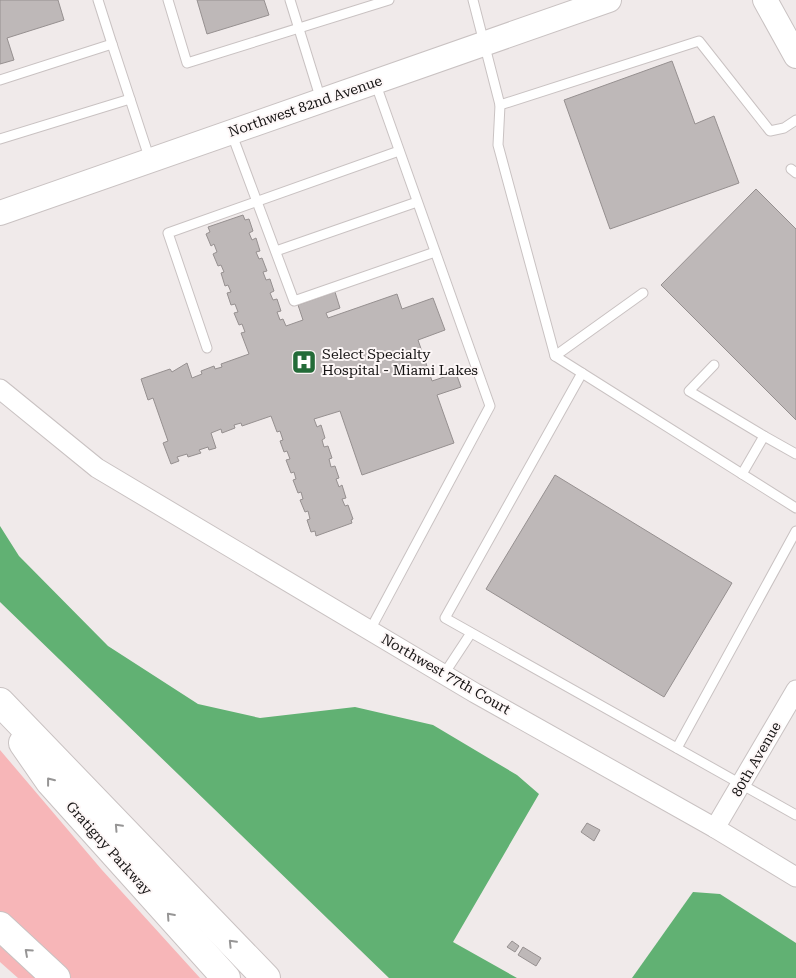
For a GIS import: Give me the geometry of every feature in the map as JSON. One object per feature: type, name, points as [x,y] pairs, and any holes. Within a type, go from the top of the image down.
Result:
[{"type":"highway","points":[[0,702],[63,765],[121,830],[266,978]]},
{"type":"highway","name":"Gratigny Parkway","points":[[0,711],[50,782],[226,978]]},
{"type":"highway","points":[[0,926],[56,978]]},
{"type":"street","name":"Northwest 82nd Avenue","points":[[0,213],[609,0]]},
{"type":"street","points":[[765,0],[796,56]]},
{"type":"street","name":"Northwest 77th Court","points":[[0,389],[97,468],[444,674],[715,828],[796,877]]},
{"type":"street","name":"80th Avenue","points":[[715,828],[796,690]]},
{"type":"lane","points":[[98,0],[150,160]]},
{"type":"lane","points":[[168,0],[188,63],[389,0]]},
{"type":"lane","points":[[290,0],[321,101]]},
{"type":"lane","points":[[473,0],[500,105],[498,145],[555,356],[796,508]]},
{"type":"lane","points":[[500,105],[699,41],[770,131],[784,128],[796,120]]},
{"type":"lane","points":[[0,80],[112,44]]},
{"type":"lane","points":[[370,630],[490,406],[375,82]]},
{"type":"lane","points":[[0,139],[130,99]]},
{"type":"lane","points":[[231,132],[294,301],[436,252]]},
{"type":"lane","points":[[207,348],[168,232],[399,151]]},
{"type":"lane","points":[[276,251],[417,202]]},
{"type":"lane","points":[[555,356],[643,293]]},
{"type":"lane","points":[[714,365],[690,391],[796,454]]},
{"type":"lane","points":[[582,372],[445,618],[796,815]]},
{"type":"lane","points":[[742,474],[764,436]]},
{"type":"lane","points":[[676,748],[796,531]]},
{"type":"lane","points":[[444,674],[471,633]]},
{"type":"shaded area","points":[[0,526],[19,556],[108,646],[198,704],[260,718],[355,707],[433,725],[517,775],[539,794],[453,942],[517,978],[389,978],[0,602]]},
{"type":"shaded area","points":[[0,750],[102,870],[200,978],[68,978],[0,915]]},
{"type":"shaded area","points":[[693,892],[720,894],[796,943],[796,978],[632,978]]},
{"type":"shaded area","points":[[0,946],[35,978],[18,978],[0,962]]},
{"type":"building","points":[[0,0],[58,0],[64,20],[7,38],[14,60],[0,64]]},
{"type":"building","points":[[197,0],[264,0],[269,15],[207,34]]},
{"type":"building","points":[[672,61],[695,124],[714,116],[739,183],[610,229],[564,100]]},
{"type":"building","points":[[756,189],[796,229],[796,420],[661,285]]},
{"type":"building","points":[[243,215],[245,220],[249,219],[253,231],[249,233],[252,240],[256,238],[260,251],[256,252],[259,259],[262,258],[267,271],[263,272],[266,280],[270,279],[274,291],[270,293],[273,300],[277,299],[281,311],[277,312],[280,320],[283,319],[286,326],[303,320],[298,305],[335,292],[340,308],[326,313],[328,318],[397,294],[402,309],[433,298],[445,330],[418,340],[432,381],[456,373],[461,387],[437,395],[454,443],[362,475],[340,411],[314,419],[317,427],[321,425],[325,438],[322,440],[324,447],[328,446],[332,458],[329,459],[331,467],[335,466],[339,478],[336,479],[339,487],[342,485],[346,498],[342,499],[345,506],[348,505],[353,519],[351,520],[352,523],[316,536],[315,531],[311,532],[307,520],[310,519],[308,511],[305,512],[300,500],[303,499],[301,492],[298,493],[293,480],[296,479],[294,472],[291,473],[286,460],[290,459],[287,451],[284,452],[280,441],[283,440],[280,431],[277,432],[271,416],[242,426],[241,423],[234,425],[235,428],[222,433],[221,429],[211,433],[216,448],[209,450],[208,447],[199,450],[201,453],[188,457],[187,454],[177,457],[179,461],[171,464],[163,443],[168,441],[153,398],[148,400],[141,379],[170,369],[172,372],[187,363],[192,378],[202,374],[201,371],[214,366],[215,369],[222,367],[221,364],[249,354],[241,333],[245,332],[242,324],[239,325],[234,313],[238,312],[235,304],[231,305],[227,293],[231,292],[228,285],[225,286],[221,273],[224,272],[221,265],[218,266],[213,254],[217,252],[214,244],[211,246],[206,234],[210,232],[208,227]]},
{"type":"building","points":[[555,475],[732,583],[664,697],[486,589]]},
{"type":"building","points":[[587,823],[600,830],[594,841],[581,832]]},
{"type":"building","points":[[512,941],[519,946],[515,952],[507,947]]},
{"type":"building","points":[[523,947],[541,958],[536,966],[518,955]]},
{"type":"place","name":"Select Specialty Hospital - Miami Lakes","points":[[304,362]]}]
